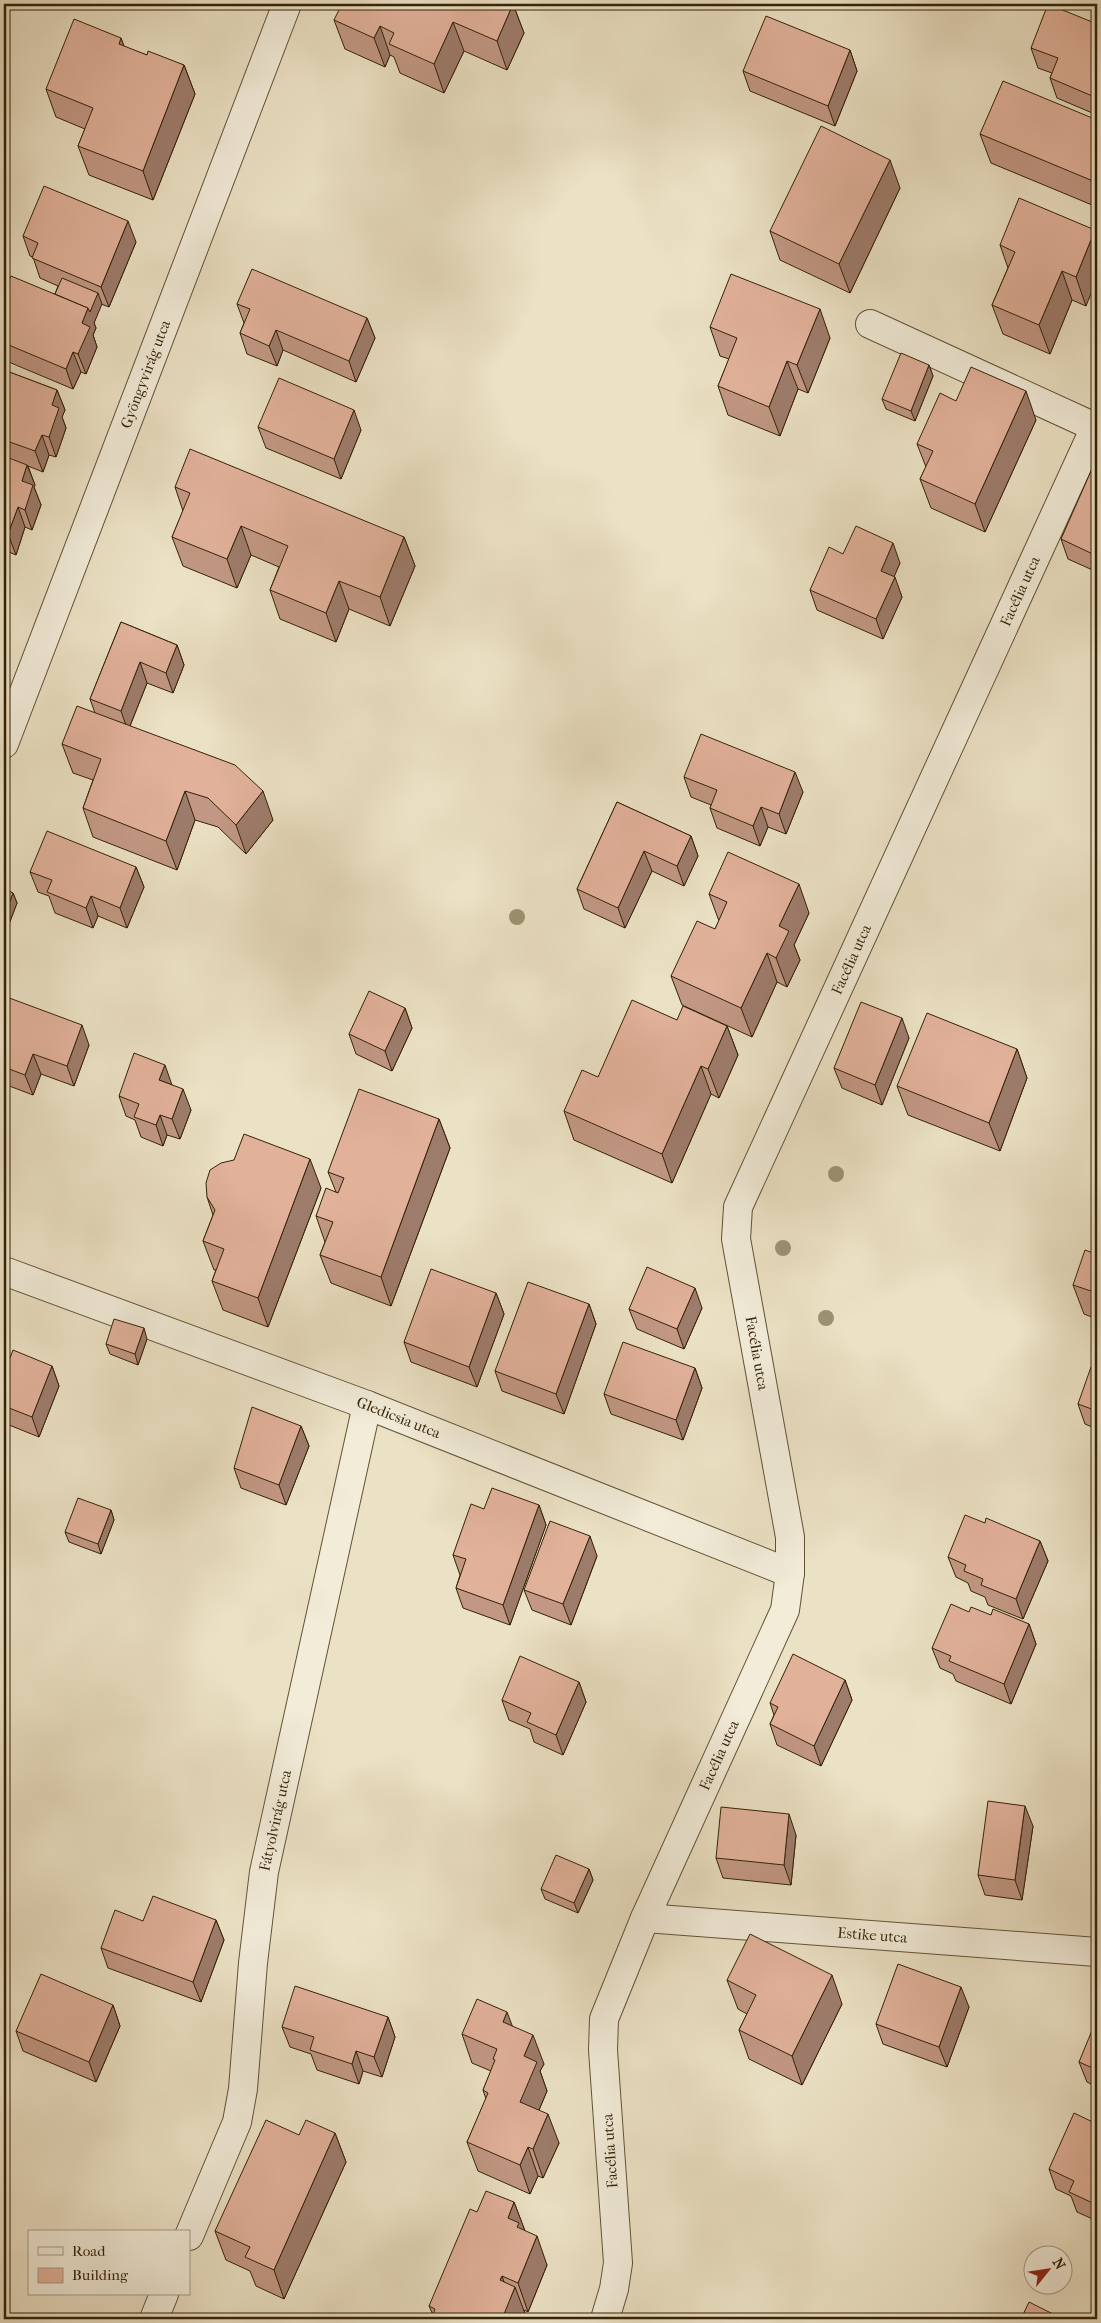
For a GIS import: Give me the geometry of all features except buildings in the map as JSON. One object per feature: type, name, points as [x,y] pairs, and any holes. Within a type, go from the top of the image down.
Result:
[{"type":"street","name":"Gyöngyvirág utca","points":[[4,744],[287,4]]},
{"type":"street","points":[[870,324],[1097,426]]},
{"type":"street","name":"Facélia utca","points":[[605,2319],[614,2289],[618,2263],[603,2050],[604,2019],[645,1918],[785,1610],[790,1573],[790,1537],[736,1239],[738,1207],[1097,426]]},
{"type":"street","name":"Gledicsia utca","points":[[4,1271],[367,1404],[790,1573]]},
{"type":"street","name":"Fátyolvirág utca","points":[[190,2234],[237,2122],[243,2089],[253,1963],[264,1872],[367,1404]]},
{"type":"street","name":"Estike utca","points":[[645,1918],[1097,1952]]},
{"type":"street","points":[[154,2319],[163,2296]]}]
